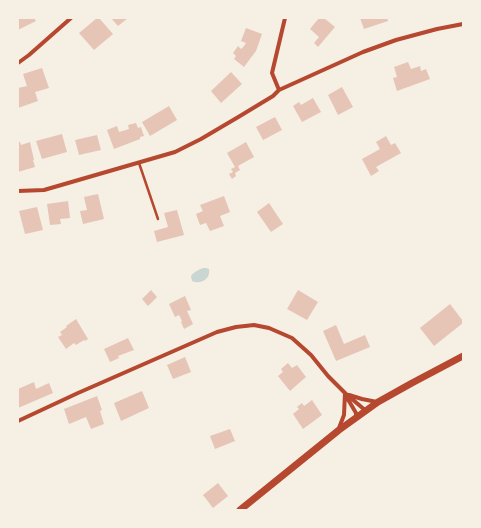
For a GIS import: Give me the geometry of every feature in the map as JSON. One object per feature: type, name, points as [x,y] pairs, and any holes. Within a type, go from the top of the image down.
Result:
[{"type":"street","points":[[18,63],[71,18]]},
{"type":"street","points":[[279,90],[272,73],[284,18]]},
{"type":"street","points":[[18,191],[44,190],[175,152],[201,139],[240,116],[273,96],[279,90],[363,52],[396,40],[437,28],[463,24]]},
{"type":"street","points":[[18,421],[217,332],[236,327],[254,325],[269,328],[292,338],[311,355],[345,394],[366,411]]},
{"type":"street","points":[[243,509],[338,430],[378,402],[463,356]]},
{"type":"street","points":[[345,394],[362,400],[378,402]]},
{"type":"street","points":[[345,394],[356,413],[356,418]]},
{"type":"street","points":[[338,430],[344,415],[345,394]]},
{"type":"lane","points":[[139,163],[158,219]]},
{"type":"shaded area","points":[[203,268],[209,269],[207,278],[201,282],[192,281],[191,276],[196,271]]},
{"type":"building","points":[[18,18],[34,18],[36,21],[18,30]]},
{"type":"building","points":[[99,18],[113,34],[94,50],[79,33]]},
{"type":"building","points":[[111,18],[128,18],[118,26]]},
{"type":"building","points":[[319,18],[324,18],[335,27],[318,47],[314,43],[319,37],[310,29]]},
{"type":"building","points":[[360,18],[387,18],[388,21],[364,29]]},
{"type":"building","points":[[246,28],[262,34],[256,51],[244,67],[234,59],[236,56],[233,53],[238,46],[241,49],[246,43],[241,41]]},
{"type":"building","points":[[408,62],[411,69],[420,66],[421,71],[426,69],[430,79],[397,91],[393,78],[397,77],[394,67]]},
{"type":"building","points":[[42,68],[49,88],[35,92],[38,101],[18,108],[18,88],[27,86],[23,74]]},
{"type":"building","points":[[231,72],[242,84],[221,103],[211,91]]},
{"type":"building","points":[[342,87],[353,107],[338,115],[328,95]]},
{"type":"building","points":[[313,98],[321,112],[302,122],[293,106],[299,102],[301,105]]},
{"type":"building","points":[[169,106],[177,120],[150,136],[142,122]]},
{"type":"building","points":[[275,117],[282,130],[263,140],[256,127]]},
{"type":"building","points":[[136,123],[138,128],[141,127],[144,136],[114,149],[107,130],[117,126],[119,132],[129,129],[128,125]]},
{"type":"building","points":[[62,134],[67,152],[42,159],[36,141]]},
{"type":"building","points":[[97,135],[101,150],[79,155],[75,140]]},
{"type":"building","points":[[386,136],[391,145],[395,143],[401,153],[376,167],[379,171],[371,176],[362,159],[380,149],[376,142]]},
{"type":"building","points":[[18,142],[20,142],[21,145],[30,142],[35,167],[18,172]]},
{"type":"building","points":[[246,142],[254,157],[238,166],[240,170],[235,173],[236,176],[232,179],[229,174],[233,172],[231,169],[235,167],[227,153]]},
{"type":"building","points":[[98,194],[104,219],[83,224],[80,211],[87,210],[84,197]]},
{"type":"building","points":[[224,196],[230,212],[220,216],[224,226],[210,231],[206,223],[200,225],[196,214],[203,211],[200,205]]},
{"type":"building","points":[[68,201],[70,218],[60,219],[61,224],[50,225],[47,204]]},
{"type":"building","points":[[269,203],[283,224],[271,232],[257,212]]},
{"type":"building","points":[[37,207],[43,230],[25,234],[19,211]]},
{"type":"building","points":[[177,210],[184,235],[157,242],[154,231],[168,227],[164,213]]},
{"type":"building","points":[[151,290],[157,297],[148,306],[142,299]]},
{"type":"building","points":[[298,290],[318,302],[307,320],[287,309]]},
{"type":"building","points":[[185,296],[191,310],[187,311],[193,324],[184,329],[179,315],[175,317],[169,304]]},
{"type":"building","points":[[450,304],[463,323],[434,346],[420,328]]},
{"type":"building","points":[[76,319],[88,339],[76,345],[74,343],[66,349],[58,337],[62,335],[60,332],[67,327],[66,326]]},
{"type":"building","points":[[336,325],[344,344],[365,335],[370,347],[336,361],[323,331]]},
{"type":"building","points":[[128,338],[134,350],[118,356],[119,358],[110,362],[104,349]]},
{"type":"building","points":[[185,357],[191,372],[173,379],[167,365]]},
{"type":"building","points":[[288,363],[292,368],[297,365],[306,377],[290,391],[278,376],[283,372],[281,369]]},
{"type":"building","points":[[34,382],[36,389],[49,383],[53,393],[18,408],[18,389]]},
{"type":"building","points":[[142,391],[149,408],[121,421],[114,403]]},
{"type":"building","points":[[97,396],[102,410],[100,411],[104,424],[91,429],[86,417],[69,424],[64,409]]},
{"type":"building","points":[[312,400],[322,415],[303,429],[293,414],[299,409],[297,407],[302,403],[304,406]]},
{"type":"building","points":[[230,429],[235,441],[215,449],[210,436]]},
{"type":"building","points":[[218,483],[228,496],[213,508],[203,495]]}]
